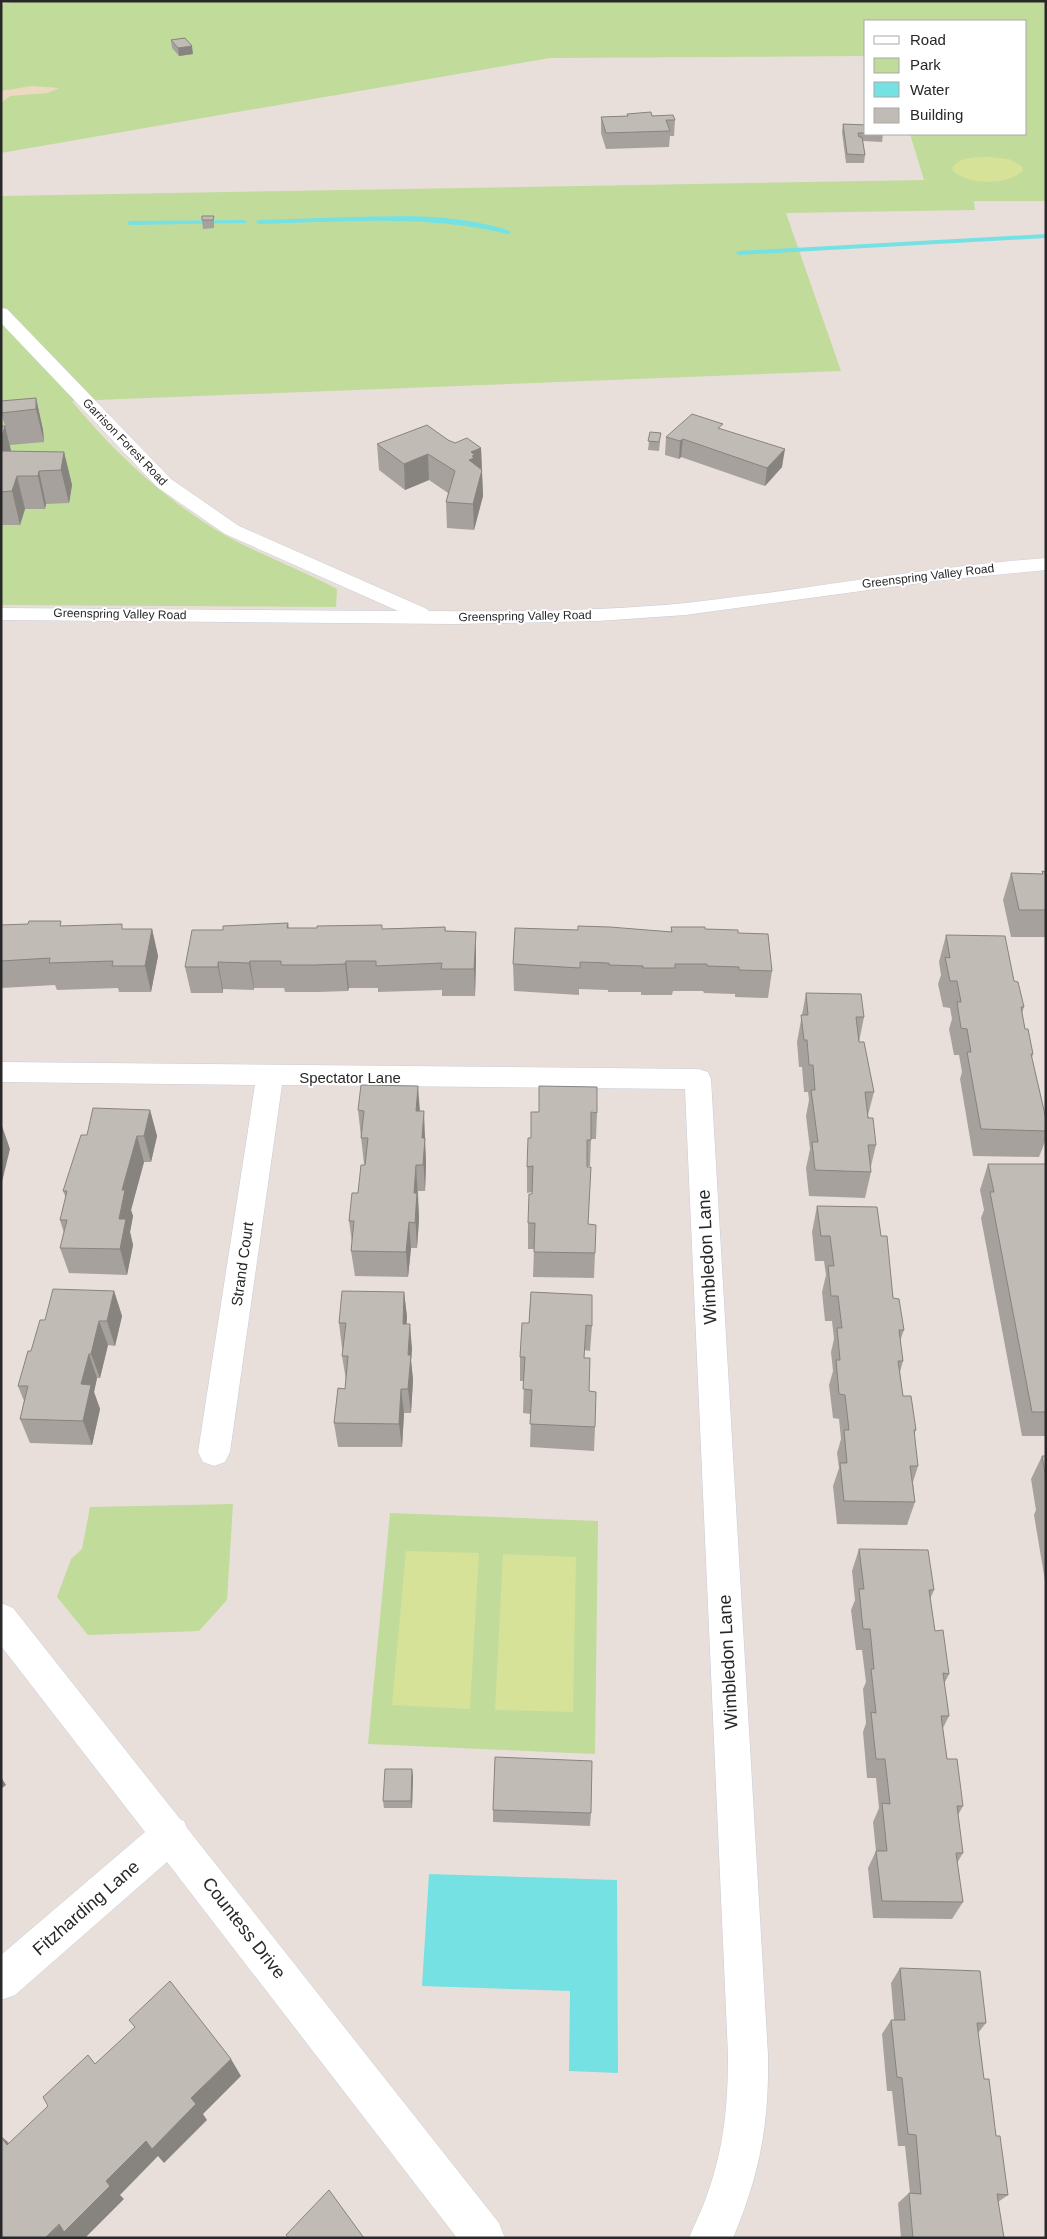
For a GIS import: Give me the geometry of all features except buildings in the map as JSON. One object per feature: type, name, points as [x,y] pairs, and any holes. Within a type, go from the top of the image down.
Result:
[{"type":"street","name":"Garrison Forest Road","points":[[1,313],[164,483],[197,507],[232,530],[319,570],[433,618]]},
{"type":"street","name":"Greenspring Valley Road","points":[[1,614],[433,618],[580,616],[668,610],[816,592],[915,575],[1046,564]]},
{"type":"street","name":"Spectator Lane","points":[[1,1072],[698,1080]]},
{"type":"street","name":"Strand Court","points":[[214,1452],[270,1076]]},
{"type":"street","name":"Wimbledon Lane","points":[[698,1080],[748,2055],[747,2113],[736,2168],[716,2228],[710,2238]]},
{"type":"street","name":"Countess Drive","points":[[1,1619],[171,1834],[484,2238]]},
{"type":"street","name":"Fitzharding Lane","points":[[1,1981],[171,1834]]},
{"type":"green space","points":[[18,1],[1046,1],[1046,201],[974,201],[975,210],[786,213],[841,371],[72,401],[123,457],[182,507],[223,534],[251,549],[337,589],[336,607],[1,605],[1,196],[924,180],[910,135],[1027,135],[1027,20],[864,20],[864,56],[550,58],[1,153],[1,4]]},
{"type":"green space","points":[[974,157],[1009,159],[1022,166],[1023,170],[1008,179],[988,182],[967,179],[952,170],[954,165],[963,160]]},
{"type":"green space","points":[[233,1504],[227,1600],[199,1631],[88,1635],[57,1597],[71,1559],[82,1549],[90,1507]]},
{"type":"green space","points":[[390,1513],[598,1521],[595,1754],[368,1744]]},
{"type":"green space","points":[[406,1551],[479,1553],[470,1709],[392,1705]]},
{"type":"green space","points":[[503,1554],[576,1557],[573,1712],[495,1710]]},
{"type":"sand","points":[[32,86],[59,88],[48,93],[10,96],[1,103],[1,91]]},
{"type":"water","points":[[429,1874],[617,1880],[618,2073],[569,2071],[570,1991],[422,1986]]},
{"type":"waterway","points":[[259,222],[417,218],[479,225],[508,232]]},
{"type":"waterway","points":[[130,223],[244,222]]},
{"type":"waterway","points":[[739,253],[1046,236]]}]
